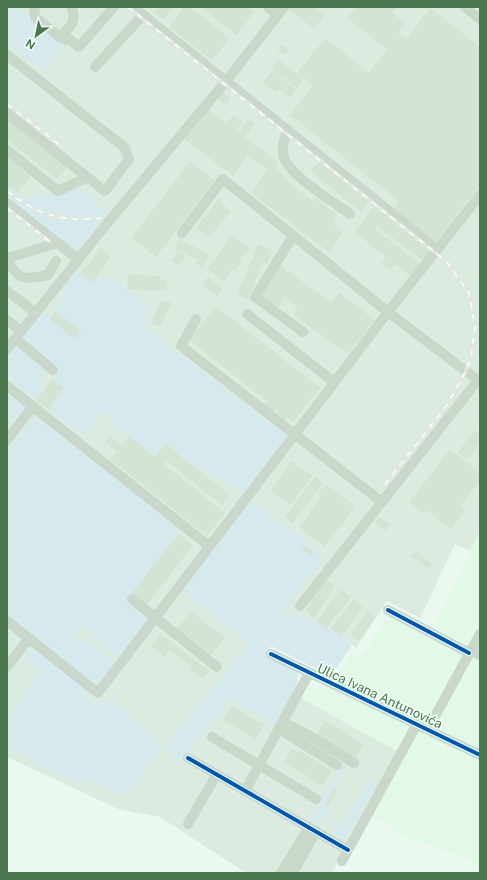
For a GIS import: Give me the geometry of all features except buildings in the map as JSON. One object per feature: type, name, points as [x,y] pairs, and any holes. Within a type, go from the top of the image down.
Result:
[{"type":"street","points":[[34,7],[35,17],[60,38],[74,42]]},
{"type":"street","points":[[71,7],[75,15],[73,23],[63,34],[79,46],[114,7]]},
{"type":"street","points":[[133,7],[437,249]]},
{"type":"street","points":[[7,349],[78,259],[281,11],[268,7]]},
{"type":"street","points":[[465,7],[480,19]]},
{"type":"street","points":[[95,67],[143,15]]},
{"type":"street","points":[[7,55],[124,147],[129,159],[105,191],[7,113]]},
{"type":"street","points":[[287,129],[283,146],[283,156],[288,165],[300,177],[350,214]]},
{"type":"street","points":[[7,150],[58,191],[87,177]]},
{"type":"street","points":[[182,233],[224,179],[388,312],[479,381],[300,606]]},
{"type":"street","points":[[7,621],[98,693],[334,382],[480,195]]},
{"type":"street","points":[[7,203],[78,259]]},
{"type":"street","points":[[293,236],[255,297],[303,332]]},
{"type":"street","points":[[56,261],[48,276],[27,279],[19,277],[7,259],[58,243]]},
{"type":"street","points":[[7,291],[36,313]]},
{"type":"street","points":[[247,314],[334,382]]},
{"type":"street","points":[[196,319],[181,346],[382,502]]},
{"type":"street","points":[[7,320],[18,335],[53,370]]},
{"type":"street","points":[[7,386],[209,546]]},
{"type":"street","points":[[7,440],[33,406]]},
{"type":"street","points":[[132,599],[217,667]]},
{"type":"street","points":[[388,610],[473,653]]},
{"type":"street","points":[[428,729],[473,653],[480,634]]},
{"type":"street","points":[[7,667],[29,638]]},
{"type":"street","name":"Ulica Ivana Antunovića","points":[[271,654],[480,755]]},
{"type":"street","points":[[245,791],[309,673]]},
{"type":"street","points":[[342,860],[417,724]]},
{"type":"street","points":[[281,725],[307,734],[354,763]]},
{"type":"street","points":[[281,725],[337,765]]},
{"type":"street","points":[[212,737],[316,799]]},
{"type":"street","points":[[188,758],[348,850]]},
{"type":"street","points":[[188,824],[217,774]]},
{"type":"street","points":[[281,873],[312,829]]},
{"type":"street","points":[[293,873],[312,829]]},
{"type":"shaded area","points":[[7,7],[480,7],[480,531],[470,551],[455,544],[420,618],[387,601],[356,648],[330,629],[294,613],[254,672],[398,752],[332,873],[246,873],[160,817],[118,809],[7,757]]},
{"type":"shaded area","points":[[7,7],[18,7],[64,45],[45,72],[7,42]]},
{"type":"shaded area","points":[[7,185],[25,197],[55,194],[81,188],[96,205],[107,212],[80,248],[72,249],[7,199]]},
{"type":"shaded area","points":[[75,269],[92,281],[96,276],[105,283],[110,276],[151,307],[146,315],[151,318],[146,328],[287,436],[242,493],[165,444],[155,457],[129,436],[128,438],[102,411],[84,434],[49,410],[64,388],[54,380],[56,368],[21,338],[41,310],[47,314],[49,319],[75,339],[81,331],[55,311],[64,292],[59,288]]},
{"type":"shaded area","points":[[16,344],[45,366],[45,371],[38,383],[42,392],[36,401],[7,375],[7,355]]},
{"type":"shaded area","points":[[7,392],[26,408],[22,415],[18,412],[7,427]]},
{"type":"shaded area","points":[[37,415],[182,528],[128,598],[149,618],[118,658],[90,637],[87,629],[78,627],[74,635],[79,641],[86,640],[115,663],[99,681],[91,683],[7,618],[7,454]]},
{"type":"shaded area","points":[[249,501],[318,551],[322,558],[282,614],[290,620],[294,613],[330,629],[352,645],[331,676],[271,646],[265,654],[297,671],[298,676],[294,691],[275,726],[232,698],[200,734],[181,762],[164,748],[249,643],[181,590]]},
{"type":"shaded area","points":[[480,531],[480,864],[407,837],[365,811],[397,752],[303,699],[313,684],[328,689],[351,655],[364,653],[387,616],[430,635]]},
{"type":"shaded area","points":[[32,646],[86,688],[88,692],[86,699],[94,705],[99,700],[107,702],[110,697],[164,748],[125,796],[96,781],[78,781],[35,766],[36,762],[7,747],[7,710],[12,710],[41,671],[23,658]]},
{"type":"shaded area","points":[[341,764],[346,766],[325,805],[330,809],[324,821],[318,818],[314,825],[308,821]]},
{"type":"shaded area","points":[[369,780],[377,784],[344,841],[332,834],[335,828],[332,825],[335,821],[344,825],[347,819],[346,817]]},
{"type":"railway","points":[[128,7],[447,262],[469,293],[475,327],[471,358],[466,371],[447,405],[383,487]]},
{"type":"railway","points":[[7,104],[60,145]]},
{"type":"railway","points":[[7,191],[29,206],[51,215],[74,219],[101,218]]},
{"type":"railway","points":[[7,208],[49,241]]},
{"type":"cycle path","points":[[388,610],[469,653]]},
{"type":"cycle path","points":[[271,654],[480,755]]},
{"type":"cycle path","points":[[188,758],[348,850]]}]
